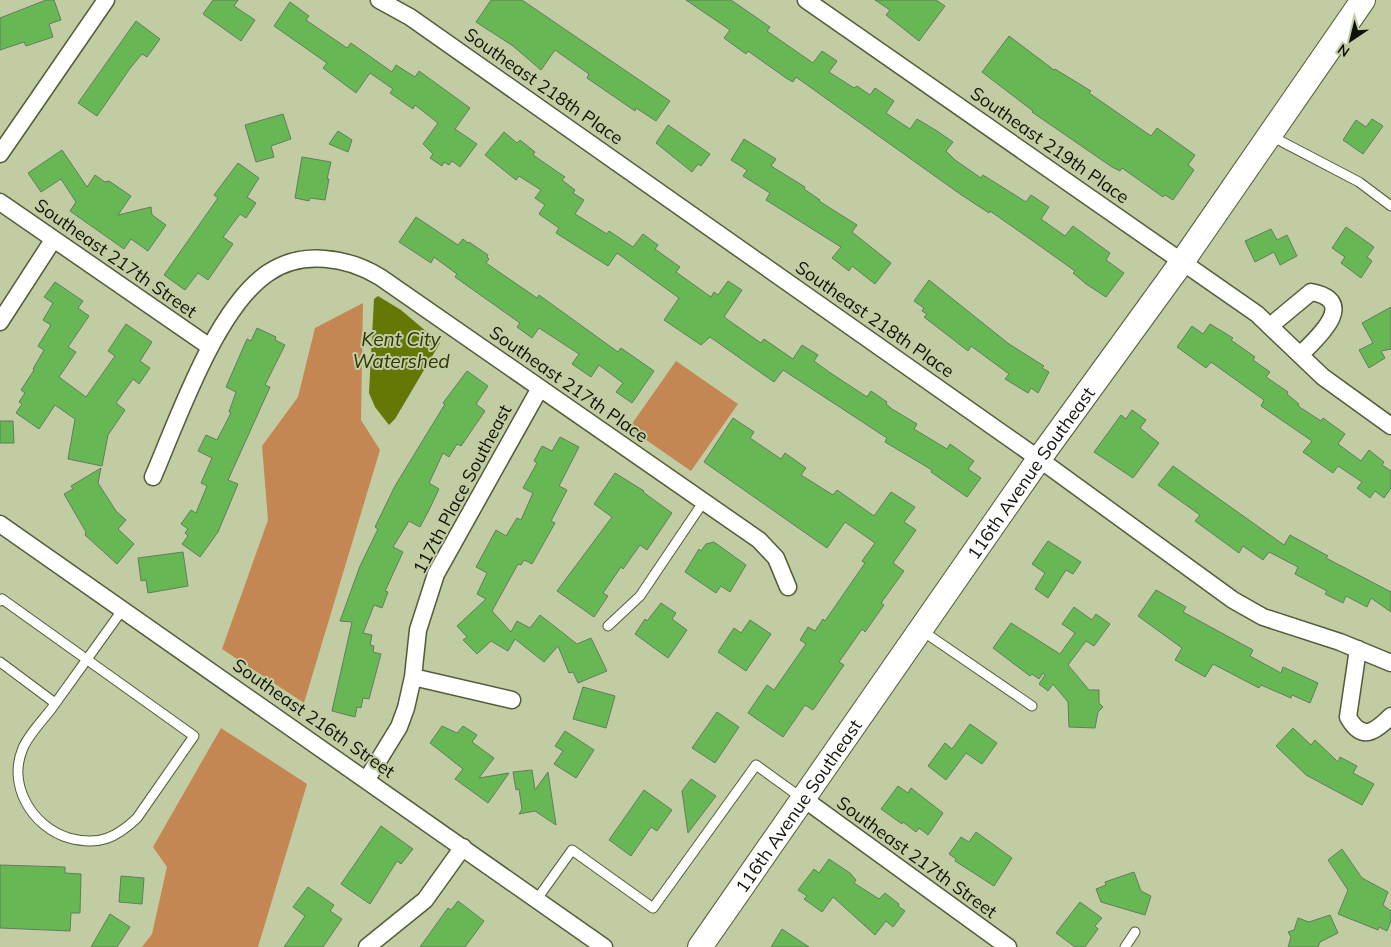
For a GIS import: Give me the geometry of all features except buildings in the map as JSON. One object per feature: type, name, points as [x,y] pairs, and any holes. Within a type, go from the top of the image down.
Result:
[{"type":"main road","name":"116th Avenue Southeast","points":[[700,947],[1039,459],[1182,262],[1363,0]]},
{"type":"street","points":[[0,154],[106,0]]},
{"type":"street","name":"Southeast 218th Place","points":[[379,0],[410,17],[1039,459],[1233,600],[1263,617],[1358,649],[1391,663]]},
{"type":"street","name":"Southeast 219th Place","points":[[806,0],[1257,314],[1322,376],[1391,426]]},
{"type":"street","name":"Southeast 217th Street","points":[[0,202],[210,347]]},
{"type":"street","points":[[0,322],[53,240]]},
{"type":"street","name":"Southeast 217th Place","points":[[153,477],[210,347],[254,285],[268,272],[300,261],[322,258],[339,260],[365,268],[760,540],[776,558],[788,587]]},
{"type":"street","points":[[1270,326],[1311,292],[1326,298],[1332,305],[1334,314],[1331,322],[1300,355]]},
{"type":"street","name":"117th Place Southeast","points":[[367,779],[399,728],[413,677],[418,630],[436,574],[540,388]]},
{"type":"street","name":"Southeast 216th Street","points":[[2,530],[123,609],[604,947]]},
{"type":"street","points":[[1358,649],[1348,717],[1360,730],[1371,733],[1377,730],[1391,716]]},
{"type":"street","points":[[413,677],[512,700]]},
{"type":"street","name":"Southeast 217th Street","points":[[804,799],[1008,947]]},
{"type":"street","points":[[367,947],[425,900],[464,847]]},
{"type":"lane","points":[[1270,135],[1359,182],[1391,206]]},
{"type":"lane","points":[[608,626],[640,596],[704,502]]},
{"type":"lane","points":[[0,601],[2,599],[87,659],[194,736],[137,818],[116,835],[98,842],[83,842],[60,835],[41,821],[27,806],[19,789],[18,772],[23,748],[28,740],[87,659],[123,609]]},
{"type":"lane","points":[[921,630],[1032,706]]},
{"type":"lane","points":[[0,662],[55,703]]},
{"type":"lane","points":[[536,899],[572,850],[653,908],[756,765],[804,799]]},
{"type":"lane","points":[[1125,947],[1136,932]]},
{"type":"shaded area","points":[[363,303],[361,420],[380,450],[304,703],[222,649],[268,520],[262,446],[298,397],[315,328]]},
{"type":"shaded area","points":[[676,361],[738,404],[691,471],[629,428]]},
{"type":"shaded area","points":[[221,728],[307,784],[258,947],[142,947],[152,934],[167,867],[153,847]]},
{"type":"water","name":"Kent City Watershed","points":[[378,296],[401,310],[440,343],[395,419],[389,425],[375,407],[369,393],[374,299]]}]
